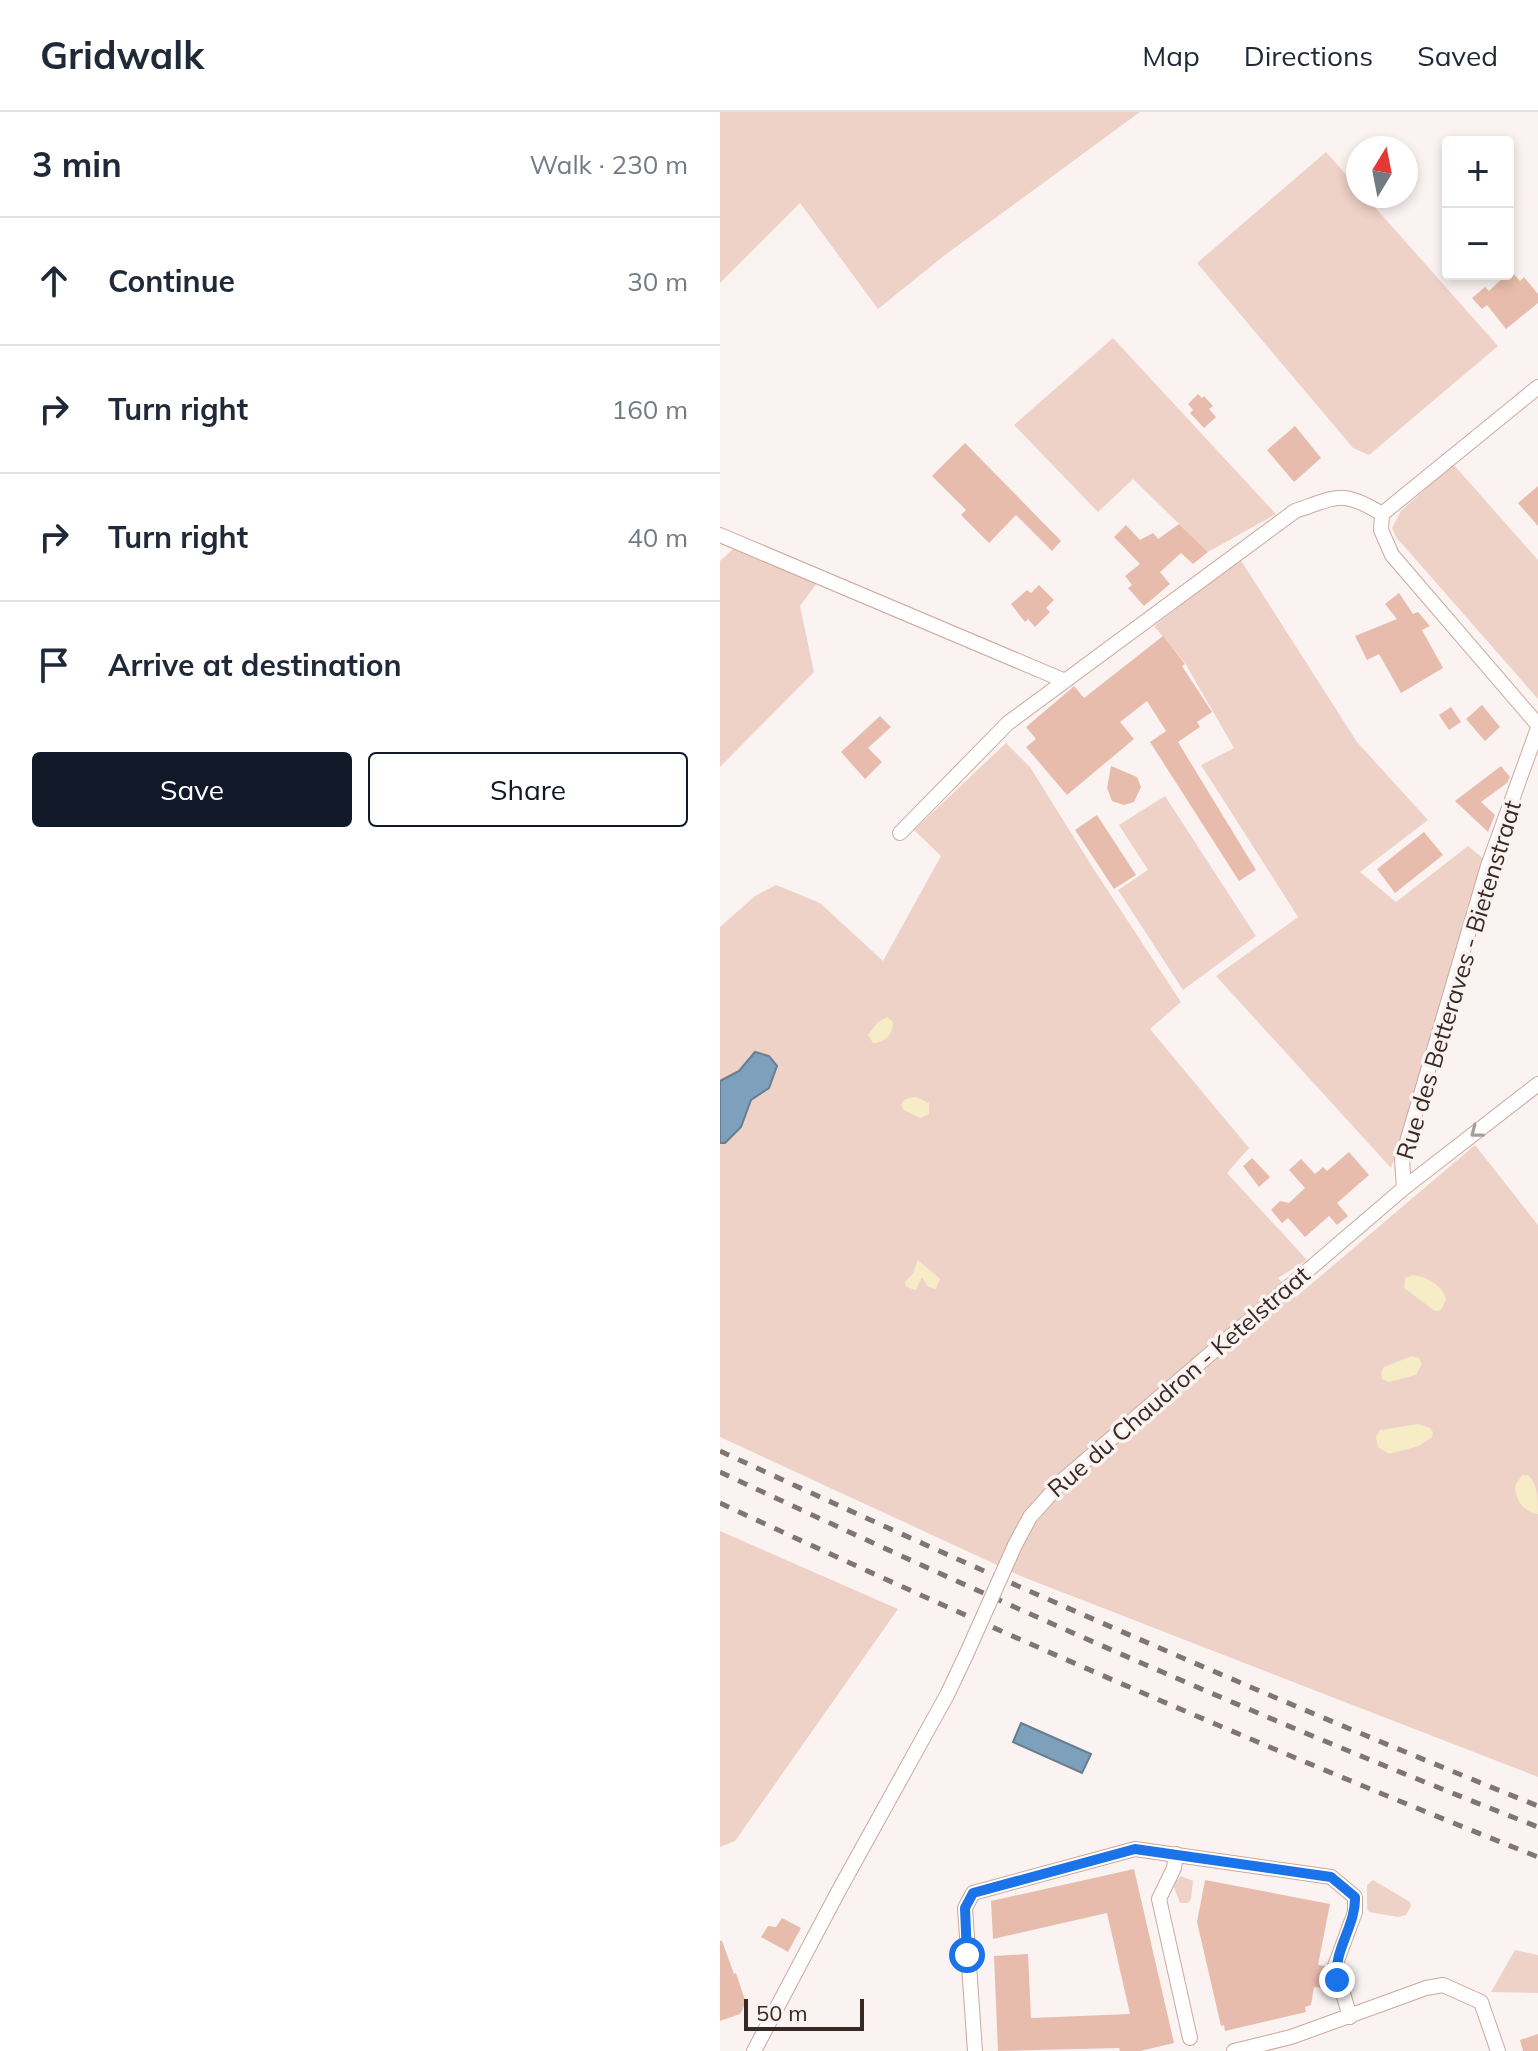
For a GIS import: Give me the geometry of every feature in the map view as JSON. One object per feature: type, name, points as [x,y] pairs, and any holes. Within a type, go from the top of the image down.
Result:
[{"type":"street","points":[[900,833],[1008,723],[1295,511],[1339,496],[1362,501],[1382,514],[1538,387]]},
{"type":"street","name":"Rue des Betteraves - Bietenstraat","points":[[1382,514],[1381,530],[1392,555],[1538,726],[1488,866],[1402,1159],[1404,1188]]},
{"type":"street","points":[[720,535],[1063,680]]},
{"type":"street","name":"Rue du Chaudron - Ketelstraat","points":[[757,2049],[838,1892],[947,1695],[1030,1517],[1064,1479],[1404,1188],[1538,1084]]},
{"type":"street","points":[[975,2051],[965,1908],[973,1893],[1135,1849],[1331,1877],[1348,1889],[1355,1897],[1355,1912],[1335,1966],[1350,2017]]},
{"type":"street","points":[[1176,1854],[1174,1868],[1159,1899],[1190,2038]]},
{"type":"street","points":[[1234,2051],[1291,2037],[1426,1988],[1443,1985],[1481,2002],[1498,2051]]},
{"type":"shaded area","points":[[720,112],[1140,112],[945,255],[878,309],[800,203],[720,283]]},
{"type":"shaded area","points":[[1326,152],[1346,174],[1346,208],[1376,208],[1498,346],[1369,455],[1353,448],[1197,263]]},
{"type":"shaded area","points":[[1113,338],[1276,514],[1208,552],[1133,479],[1098,512],[1014,425]]},
{"type":"shaded area","points":[[1453,464],[1538,560],[1538,699],[1396,537],[1392,528],[1401,511]]},
{"type":"shaded area","points":[[735,547],[817,583],[800,606],[814,672],[720,767],[720,561]]},
{"type":"shaded area","points":[[1240,559],[1357,742],[1428,820],[1360,872],[1396,902],[1468,846],[1484,859],[1415,1100],[1391,1168],[1216,976],[1298,917],[1201,765],[1234,748],[1185,663],[1154,626]]},
{"type":"shaded area","points":[[1006,743],[1030,767],[1181,1002],[1150,1029],[1249,1148],[1227,1173],[1307,1260],[1278,1278],[1296,1297],[1475,1145],[1538,1225],[1538,1777],[1023,1577],[720,1437],[720,927],[755,896],[776,885],[820,903],[883,961],[941,856],[914,830]]},
{"type":"shaded area","points":[[1165,796],[1256,936],[1183,990],[1118,890],[1148,870],[1119,825]]},
{"type":"shaded area","points":[[720,1531],[898,1609],[735,1841],[720,1847]]},
{"type":"shaded area","points":[[1181,1876],[1193,1881],[1188,1903],[1180,1903],[1173,1885]]},
{"type":"shaded area","points":[[1373,1880],[1410,1902],[1406,1915],[1398,1917],[1369,1912],[1367,1885]]},
{"type":"shaded area","points":[[1515,1950],[1538,1955],[1538,1993],[1491,1992]]},
{"type":"sand","points":[[887,1017],[893,1022],[890,1034],[885,1040],[873,1043],[868,1035],[878,1022]]},
{"type":"sand","points":[[916,1097],[929,1103],[929,1114],[920,1118],[904,1110],[901,1105],[909,1098]]},
{"type":"sand","points":[[918,1260],[940,1279],[936,1289],[928,1287],[922,1277],[916,1290],[906,1287],[905,1282]]},
{"type":"sand","points":[[1414,1275],[1429,1280],[1442,1290],[1446,1300],[1441,1310],[1435,1311],[1404,1288],[1405,1278]]},
{"type":"sand","points":[[1412,1356],[1419,1358],[1422,1364],[1416,1375],[1389,1382],[1382,1379],[1384,1367]]},
{"type":"sand","points":[[1418,1424],[1433,1432],[1432,1437],[1419,1446],[1389,1454],[1378,1447],[1376,1437],[1380,1430]]},
{"type":"sand","points":[[1522,1475],[1528,1475],[1534,1483],[1538,1514],[1525,1508],[1517,1496],[1515,1486]]},
{"type":"water","points":[[755,1052],[769,1056],[777,1066],[769,1088],[751,1100],[741,1127],[725,1143],[720,1143],[720,1081],[739,1071]]},
{"type":"water","points":[[1021,1723],[1091,1754],[1082,1773],[1013,1742]]},
{"type":"building","points":[[1514,274],[1520,281],[1524,277],[1538,294],[1538,303],[1506,329],[1487,305],[1482,309],[1472,298],[1485,287],[1489,291],[1501,280],[1514,280]]},
{"type":"building","points":[[1198,394],[1213,406],[1209,409],[1216,417],[1204,428],[1190,413],[1193,410],[1188,404]]},
{"type":"building","points":[[1295,426],[1321,458],[1294,482],[1267,450]]},
{"type":"building","points":[[965,443],[1061,541],[1052,551],[1016,515],[989,543],[961,515],[966,510],[932,476]]},
{"type":"building","points":[[1538,486],[1538,526],[1518,503]]},
{"type":"building","points":[[1179,524],[1208,552],[1193,564],[1181,553],[1160,572],[1170,584],[1144,606],[1128,588],[1132,585],[1125,576],[1140,564],[1114,537],[1126,525],[1140,540],[1153,533],[1158,539]]},
{"type":"building","points":[[1039,585],[1054,600],[1046,608],[1050,612],[1035,627],[1028,619],[1025,622],[1011,604],[1027,590],[1031,593]]},
{"type":"building","points":[[1399,593],[1413,614],[1418,612],[1430,626],[1422,630],[1443,668],[1401,693],[1379,654],[1367,660],[1355,636],[1397,619],[1385,604]]},
{"type":"building","points":[[1163,636],[1185,664],[1182,666],[1212,712],[1197,722],[1200,727],[1178,742],[1256,870],[1239,881],[1150,742],[1166,731],[1147,701],[1120,722],[1134,739],[1067,795],[1026,747],[1036,739],[1026,727],[1074,686],[1084,698]]},
{"type":"building","points":[[1482,705],[1500,727],[1485,741],[1466,719]]},
{"type":"building","points":[[1451,707],[1461,722],[1449,730],[1439,715]]},
{"type":"building","points":[[880,716],[891,727],[868,748],[882,762],[865,779],[841,752]]},
{"type":"building","points":[[1111,766],[1137,777],[1141,787],[1134,802],[1124,805],[1112,801],[1107,788]]},
{"type":"building","points":[[1501,766],[1510,777],[1507,783],[1481,802],[1495,815],[1488,832],[1455,801]]},
{"type":"building","points":[[1097,815],[1136,875],[1114,889],[1075,830]]},
{"type":"building","points":[[1424,832],[1443,855],[1395,893],[1377,869]]},
{"type":"building","points":[[1349,1152],[1369,1175],[1337,1203],[1348,1216],[1337,1225],[1329,1216],[1305,1237],[1288,1218],[1282,1223],[1271,1210],[1280,1201],[1289,1203],[1305,1188],[1289,1170],[1301,1159],[1315,1174],[1323,1167],[1327,1171]]},
{"type":"building","points":[[1252,1158],[1270,1177],[1259,1187],[1243,1166]]},
{"type":"building","points":[[1134,1869],[1174,2043],[1140,2051],[1120,2051],[1119,2048],[998,2051],[994,1956],[1028,1954],[1031,2018],[1130,2014],[1107,1913],[993,1939],[991,1901]]},
{"type":"building","points":[[1205,1880],[1330,1904],[1318,1965],[1325,1966],[1324,1988],[1314,1987],[1311,2005],[1305,2007],[1306,2012],[1225,2031],[1224,2025],[1221,2026],[1197,1922]]},
{"type":"building","points":[[782,1918],[801,1928],[788,1952],[761,1937],[768,1926],[776,1927]]},
{"type":"building","points":[[720,1941],[746,2003],[740,2014],[720,2021]]},
{"type":"building","points":[[1538,2034],[1538,2051],[1523,2051],[1520,2040]]},
{"type":"railway","points":[[720,1451],[1127,1634],[1538,1806]]},
{"type":"railway","points":[[720,1472],[1126,1656],[1331,1744],[1538,1827]]},
{"type":"railway","points":[[720,1503],[1127,1686],[1538,1857]]},
{"type":"route","points":[[967,1955],[965,1908],[973,1893],[982,1888],[1135,1849],[1331,1877],[1355,1897],[1355,1912],[1335,1966],[1337,1980]]}]
